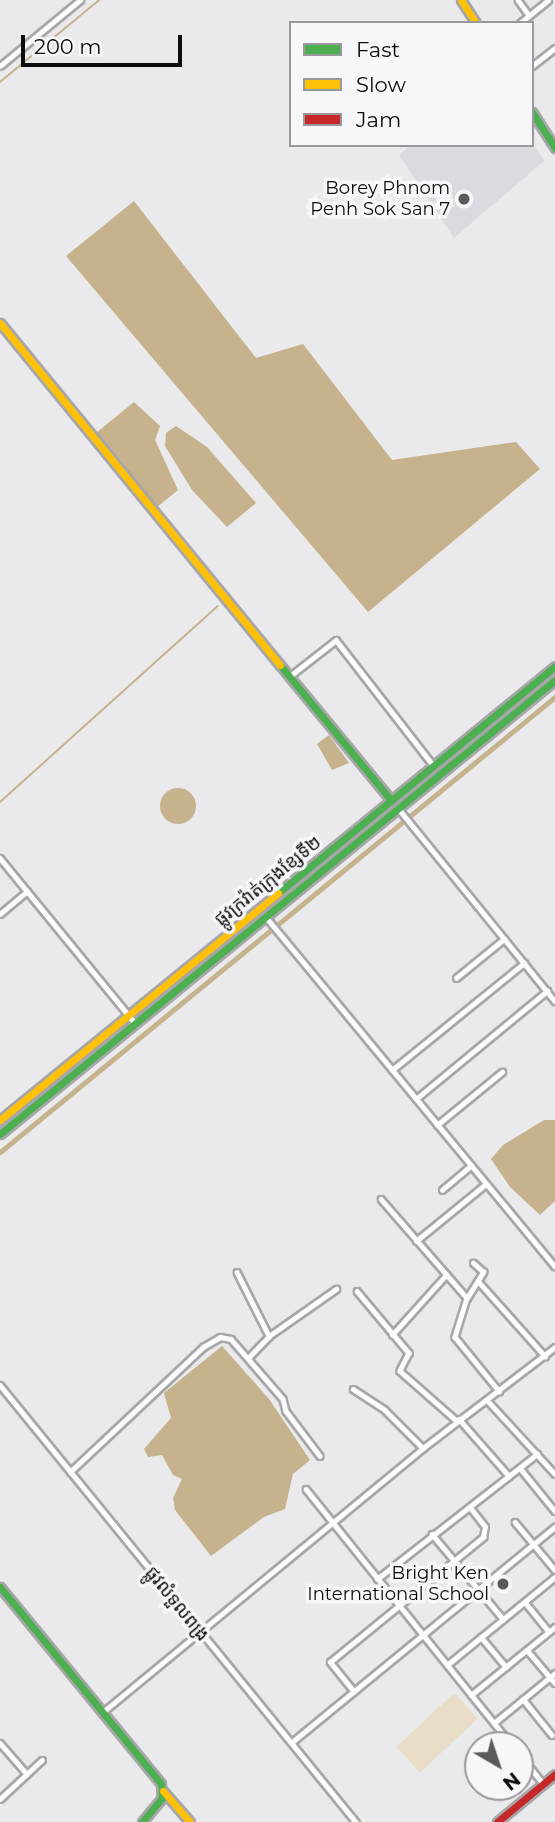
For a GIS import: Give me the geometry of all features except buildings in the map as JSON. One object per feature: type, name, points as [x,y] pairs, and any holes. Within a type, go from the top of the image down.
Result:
[{"type":"main road","points":[[461,0],[475,21]]},
{"type":"main road","points":[[534,115],[555,148]]},
{"type":"main road","points":[[0,323],[398,808]]},
{"type":"main road","name":"ផ្លូវក្រវ៉ាត់ក្រុងខ្សែទី២","points":[[0,1119],[555,666]]},
{"type":"main road","name":"ផ្លូវក្រវ៉ាត់ក្រុងខ្សែទី២","points":[[0,1134],[268,919],[398,808],[555,680]]},
{"type":"main road","points":[[259,908],[268,919]]},
{"type":"main road","points":[[0,1587],[190,1822]]},
{"type":"main road","points":[[497,1822],[555,1774]]},
{"type":"main road","points":[[142,1822],[163,1791]]},
{"type":"street","points":[[0,66],[80,0]]},
{"type":"street","points":[[518,0],[529,15]]},
{"type":"street","points":[[522,21],[548,0]]},
{"type":"street","points":[[534,64],[553,49],[555,56]]},
{"type":"street","points":[[290,676],[336,640],[434,766]]},
{"type":"street","points":[[398,808],[555,1001]]},
{"type":"street","points":[[0,858],[135,1024]]},
{"type":"street","points":[[0,914],[27,891]]},
{"type":"street","points":[[268,919],[555,1266]]},
{"type":"street","points":[[456,978],[504,939]]},
{"type":"street","points":[[392,1070],[524,963]]},
{"type":"street","points":[[416,1099],[547,991]]},
{"type":"street","points":[[437,1125],[502,1072]]},
{"type":"street","points":[[0,1119],[7,1128]]},
{"type":"street","points":[[442,1190],[471,1166]]},
{"type":"street","points":[[416,1241],[486,1184]]},
{"type":"street","points":[[381,1199],[467,1298]]},
{"type":"street","points":[[473,1263],[484,1271],[467,1298],[455,1337],[499,1391]]},
{"type":"street","points":[[237,1272],[269,1336]]},
{"type":"street","points":[[392,1335],[446,1275]]},
{"type":"street","points":[[478,1281],[545,1356]]},
{"type":"street","points":[[248,1358],[269,1336],[336,1289]]},
{"type":"street","points":[[358,1291],[409,1353],[400,1371],[458,1420],[509,1476]]},
{"type":"street","points":[[70,1472],[214,1340],[231,1339],[282,1399],[286,1411],[320,1456]]},
{"type":"street","points":[[103,1712],[423,1448],[555,1348]]},
{"type":"street","name":"ផ្លូវលំទួលពង្រ","points":[[0,1385],[356,1822]]},
{"type":"street","points":[[353,1389],[385,1410],[423,1448]]},
{"type":"street","points":[[486,1400],[555,1474]]},
{"type":"street","points":[[377,1579],[537,1454]]},
{"type":"street","points":[[520,1468],[555,1511]]},
{"type":"street","points":[[306,1489],[331,1524],[501,1731]]},
{"type":"street","points":[[354,1692],[330,1662],[486,1533],[470,1508]]},
{"type":"street","points":[[515,1522],[555,1570]]},
{"type":"street","points":[[292,1742],[555,1527]]},
{"type":"street","points":[[432,1534],[503,1619]]},
{"type":"street","points":[[447,1665],[555,1577]]},
{"type":"street","points":[[525,1602],[549,1632]]},
{"type":"street","points":[[471,1695],[555,1627]]},
{"type":"street","points":[[481,1637],[506,1667]]},
{"type":"street","points":[[527,1650],[555,1683]]},
{"type":"street","points":[[494,1723],[555,1673]]},
{"type":"street","points":[[523,1699],[552,1735]]},
{"type":"street","points":[[0,1743],[27,1774]]},
{"type":"street","points":[[0,1799],[42,1760]]},
{"type":"street","points":[[534,1772],[543,1783]]},
{"type":"shaded area","name":"Borey Phnom Penh Sok San 7","points":[[534,145],[544,161],[454,238],[399,155],[409,147]]},
{"type":"shaded area","points":[[134,201],[256,358],[303,344],[392,460],[516,442],[540,469],[368,612],[66,256]]},
{"type":"shaded area","points":[[134,402],[160,426],[155,440],[178,490],[156,508],[96,433]]},
{"type":"shaded area","points":[[176,426],[207,447],[256,503],[227,527],[192,490],[165,446],[166,433]]},
{"type":"shaded area","points":[[329,735],[349,763],[332,770],[317,744]]},
{"type":"shaded area","points":[[178,788],[191,793],[196,806],[191,819],[178,824],[165,819],[160,806],[165,793]]},
{"type":"shaded area","points":[[544,1120],[555,1120],[555,1201],[540,1215],[510,1187],[491,1159],[503,1145]]},
{"type":"shaded area","points":[[222,1346],[269,1399],[310,1460],[293,1474],[285,1509],[264,1517],[211,1556],[175,1510],[173,1498],[182,1479],[173,1475],[162,1455],[148,1457],[144,1449],[171,1418],[164,1393]]},
{"type":"shaded area","points":[[454,1693],[478,1719],[420,1772],[396,1747]]},
{"type":"waterway","points":[[0,82],[99,0]]},
{"type":"waterway","points":[[0,802],[218,606]]},
{"type":"waterway","points":[[0,1152],[555,697]]},
{"type":"traffic: fast","points":[[534,115],[555,148]]},
{"type":"traffic: fast","points":[[280,665],[391,800]]},
{"type":"traffic: fast","points":[[278,893],[555,666]]},
{"type":"traffic: fast","points":[[0,1134],[555,680]]},
{"type":"traffic: fast","points":[[0,1587],[161,1784],[162,1798],[142,1822]]},
{"type":"traffic: slow","points":[[461,0],[475,21]]},
{"type":"traffic: slow","points":[[0,323],[280,665]]},
{"type":"traffic: slow","points":[[0,1120],[278,893]]},
{"type":"traffic: slow","points":[[163,1791],[190,1822]]},
{"type":"traffic: jam","points":[[497,1822],[555,1774]]},
{"type":"place","name":"Borey Phnom Penh Sok San 7","points":[[464,199]]},
{"type":"place","name":"Bright Ken International School","points":[[503,1584]]}]
